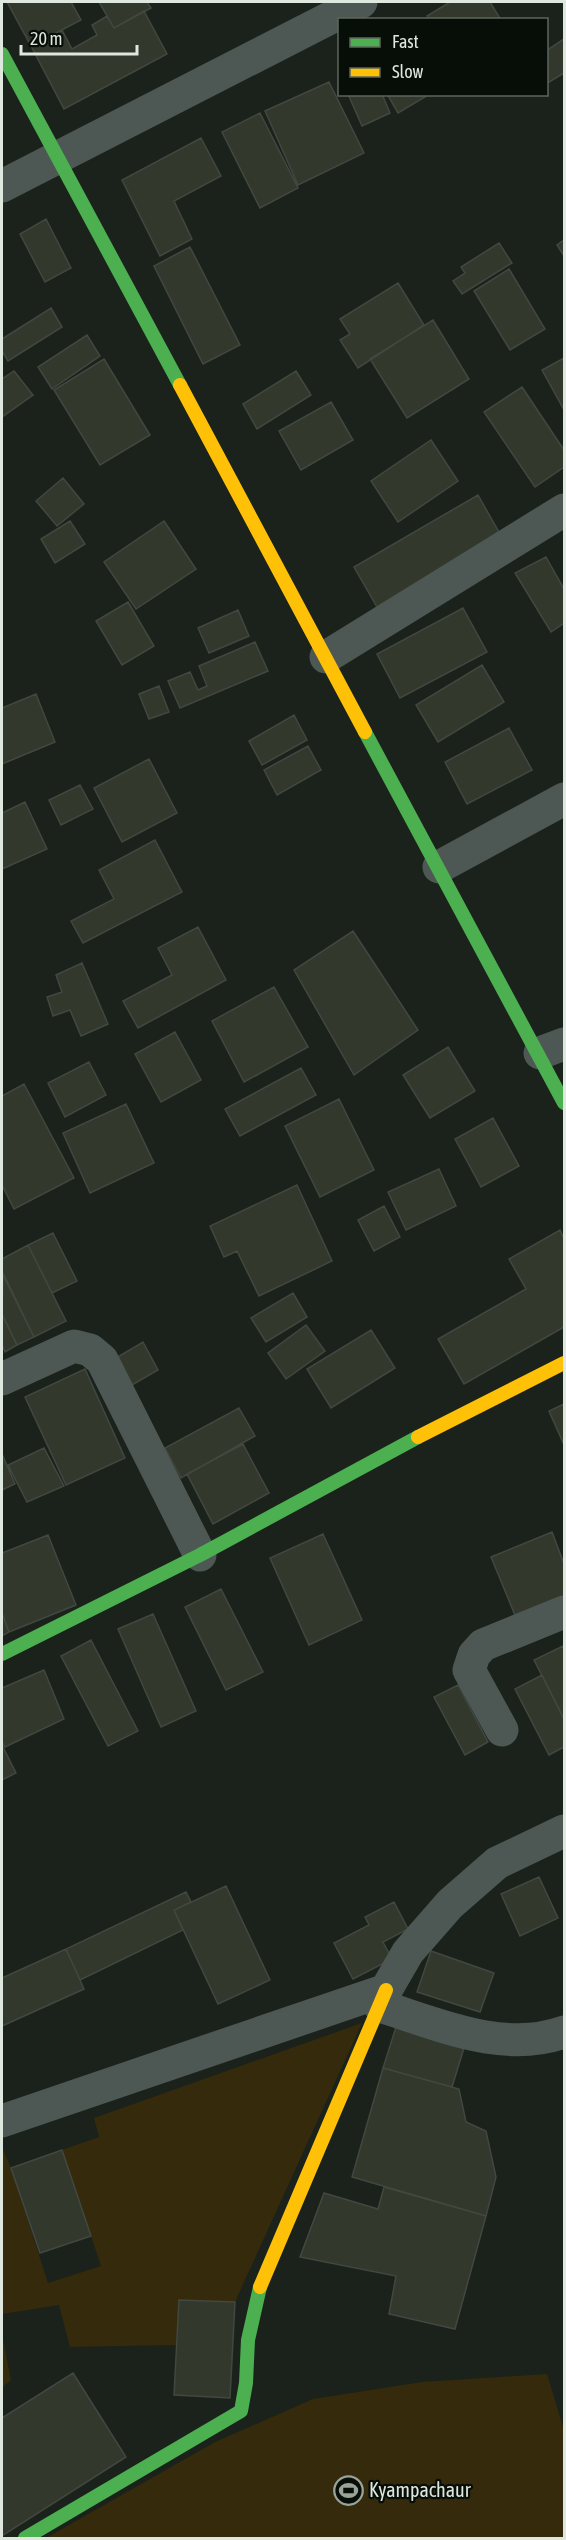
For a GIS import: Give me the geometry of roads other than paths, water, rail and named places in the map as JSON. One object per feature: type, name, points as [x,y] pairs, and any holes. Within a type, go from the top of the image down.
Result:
[{"type":"street","points":[[2,186],[361,2]]},
{"type":"street","points":[[2,54],[439,867],[552,1049],[564,1103]]},
{"type":"street","points":[[326,657],[564,510]]},
{"type":"street","points":[[439,867],[564,800]]},
{"type":"street","points":[[2,1379],[74,1346],[90,1350],[102,1360],[200,1555]]},
{"type":"street","points":[[2,1654],[200,1555],[372,1461],[564,1364]]},
{"type":"street","points":[[502,1730],[469,1670],[474,1656],[483,1645],[564,1612]]},
{"type":"street","points":[[26,2538],[241,2411],[246,2383],[248,2340],[262,2279],[383,1998],[408,1952],[450,1904],[497,1863],[564,1832]]},
{"type":"street","points":[[2,2121],[383,1998],[482,2038],[548,2038],[564,2032]]},
{"type":"place","name":"Kyampachaur","points":[[348,2490]]}]
